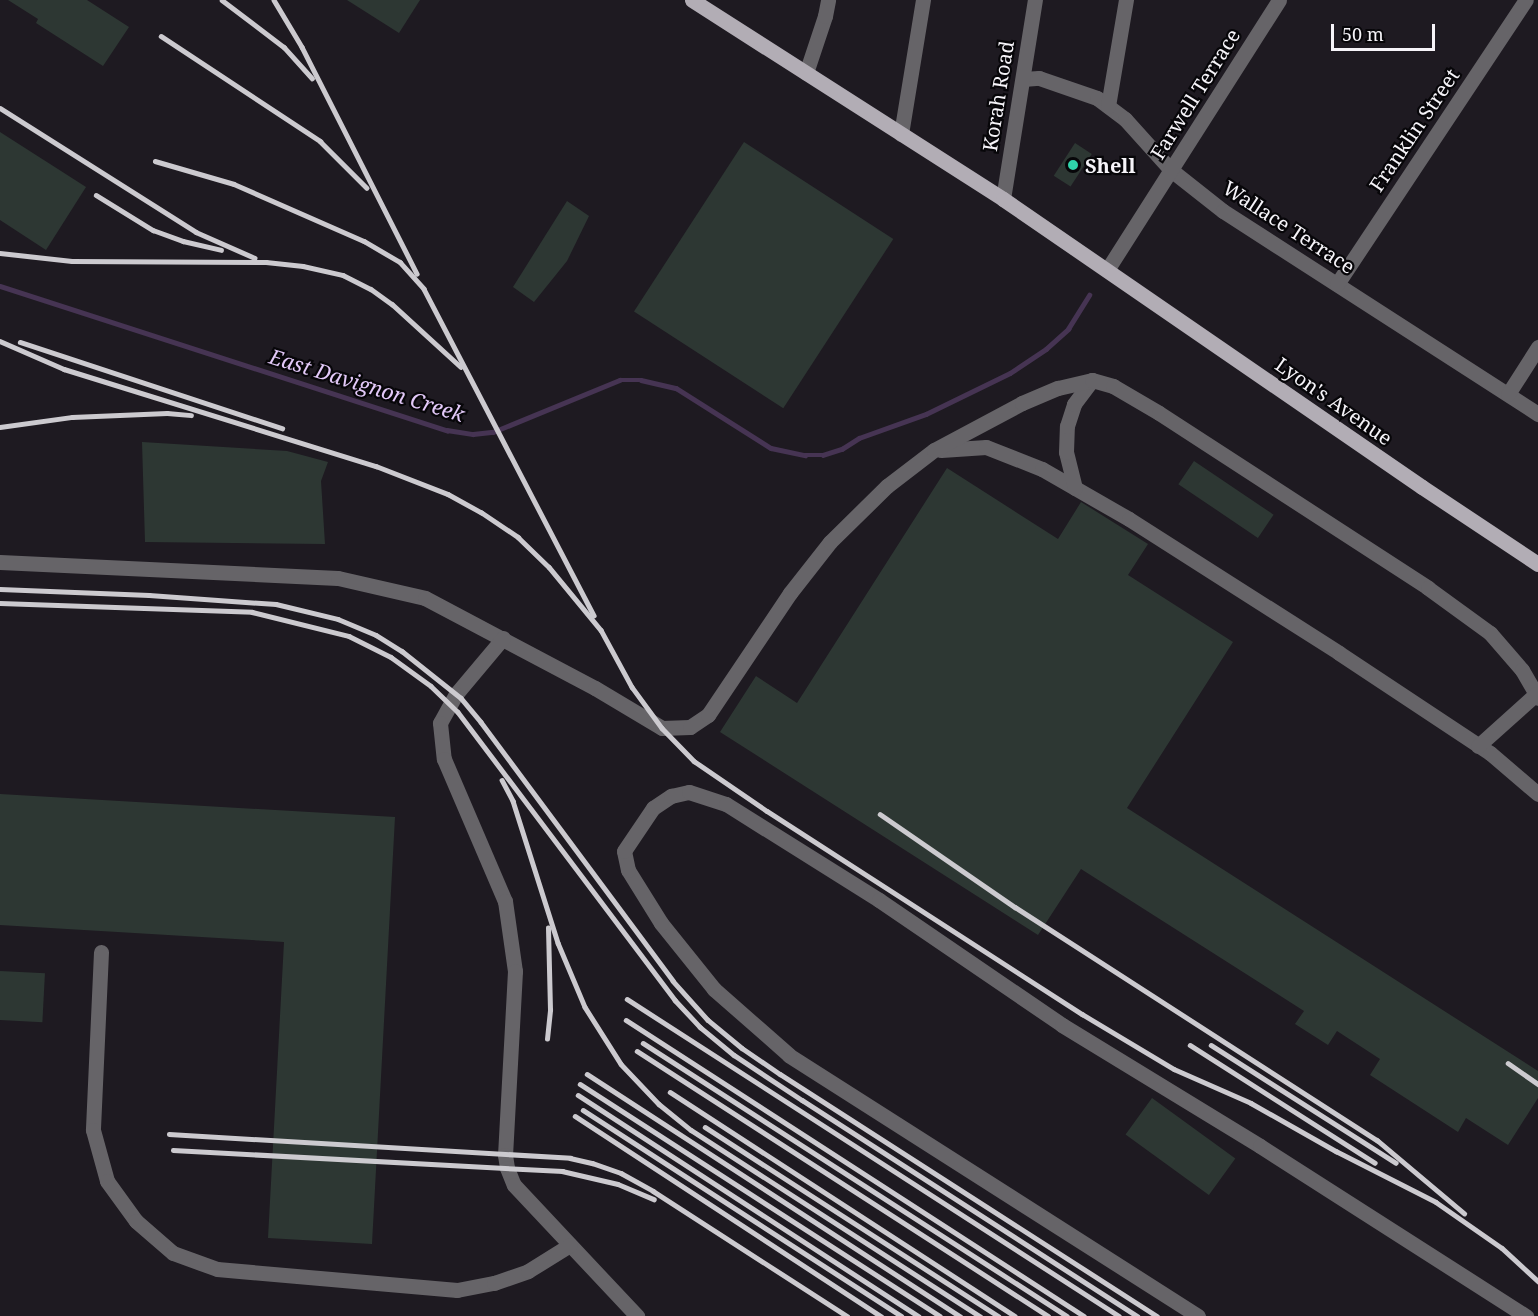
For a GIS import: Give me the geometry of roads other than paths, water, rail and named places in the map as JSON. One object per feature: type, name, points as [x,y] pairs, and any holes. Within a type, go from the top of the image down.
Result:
[{"type":"main road","points":[[692,0],[1003,199],[1107,270]]},
{"type":"main road","name":"Lyon's Avenue","points":[[1107,270],[1538,564]]},
{"type":"street","points":[[806,73],[828,0]]},
{"type":"street","points":[[901,134],[923,0]]},
{"type":"street","name":"Korah Road","points":[[1003,199],[1035,0]]},
{"type":"street","points":[[1108,106],[1126,0]]},
{"type":"street","name":"Farwell Terrace","points":[[1107,270],[1279,0]]},
{"type":"street","name":"Franklin Street","points":[[1337,284],[1526,0]]},
{"type":"street","name":"Wallace Terrace","points":[[1023,79],[1040,78],[1097,98],[1125,119],[1172,171],[1224,211],[1538,414]]},
{"type":"street","points":[[1508,394],[1538,348]]},
{"type":"street","points":[[1075,488],[1066,452],[1067,426],[1074,404],[1092,380]]},
{"type":"street","points":[[0,562],[338,578],[425,598],[503,638],[662,728],[690,728],[708,715],[790,593],[830,542],[887,486],[934,450],[1022,403],[1058,388],[1092,380],[1113,386],[1159,413],[1428,588],[1490,633],[1522,670],[1537,696],[1478,746]]},
{"type":"street","points":[[934,450],[986,447],[1042,469],[1129,519],[1329,647],[1478,746],[1538,794]]},
{"type":"street","points":[[503,638],[449,703],[440,723],[444,759],[505,902],[507,913],[515,971],[505,1155],[507,1167],[514,1185],[637,1316]]},
{"type":"street","points":[[1198,1316],[789,1055],[714,989],[661,922],[628,870],[624,851],[653,808],[671,796],[689,792],[726,804],[879,900],[1062,1025],[1260,1146],[1526,1316]]},
{"type":"street","points":[[101,952],[93,1130],[107,1181],[136,1221],[173,1252],[217,1269],[457,1290],[495,1283],[528,1271],[570,1245]]},
{"type":"waterway","name":"East Davignon Creek","points":[[0,286],[447,430],[473,434],[493,432],[620,380],[641,380],[676,388],[771,448],[805,455],[823,455],[842,449],[859,438],[926,414],[1010,373],[1046,349],[1068,329],[1089,295]]},
{"type":"railway","points":[[222,0],[284,47],[312,78]]},
{"type":"railway","points":[[274,0],[302,47],[417,274]]},
{"type":"railway","points":[[161,36],[320,141],[367,188]]},
{"type":"railway","points":[[0,108],[196,232],[255,258]]},
{"type":"railway","points":[[155,161],[234,184],[364,241],[400,262],[424,289],[594,615]]},
{"type":"railway","points":[[96,195],[153,230],[183,241],[221,250]]},
{"type":"railway","points":[[0,253],[72,261],[266,262],[303,266],[343,275],[371,289],[392,304],[461,367]]},
{"type":"railway","points":[[0,341],[64,369],[376,466],[448,494],[481,512],[518,537],[549,567],[601,630],[632,687],[662,728],[694,761],[767,811],[1082,1014],[1174,1069],[1251,1103],[1336,1151],[1436,1202],[1502,1248],[1538,1281]]},
{"type":"railway","points":[[20,342],[282,428]]},
{"type":"railway","points":[[0,427],[72,417],[167,413],[191,415]]},
{"type":"railway","points":[[0,589],[149,595],[276,604],[338,619],[376,635],[402,651],[461,698],[481,722],[673,981],[708,1020],[742,1048],[780,1074],[1157,1316]]},
{"type":"railway","points":[[0,603],[252,612],[349,636],[391,657],[431,686],[458,712],[675,1000],[700,1027],[734,1055],[802,1100],[1137,1316]]},
{"type":"railway","points":[[502,780],[513,801],[558,943],[585,1007],[621,1064],[659,1104],[691,1130],[980,1316]]},
{"type":"railway","points":[[880,814],[1015,907],[1377,1140],[1464,1213]]},
{"type":"railway","points":[[547,1039],[550,1010],[548,928]]},
{"type":"railway","points":[[627,999],[1119,1316]]},
{"type":"railway","points":[[626,1020],[1084,1316]]},
{"type":"railway","points":[[643,1043],[1067,1316]]},
{"type":"railway","points":[[1190,1045],[1375,1163]]},
{"type":"railway","points":[[1211,1045],[1396,1163]]},
{"type":"railway","points":[[637,1051],[1048,1316]]},
{"type":"railway","points":[[1508,1063],[1538,1084]]},
{"type":"railway","points":[[587,1074],[960,1316]]},
{"type":"railway","points":[[580,1084],[940,1316]]},
{"type":"railway","points":[[670,1092],[1015,1316]]},
{"type":"railway","points":[[578,1095],[918,1316]]},
{"type":"railway","points":[[583,1110],[901,1316]]},
{"type":"railway","points":[[575,1116],[881,1316]]},
{"type":"railway","points":[[705,1127],[998,1316]]},
{"type":"railway","points":[[169,1134],[570,1158],[592,1163],[621,1173],[653,1191],[847,1316]]},
{"type":"railway","points":[[173,1150],[562,1171],[618,1184],[654,1199]]},
{"type":"place","name":"Shell","points":[[1073,165]]}]
